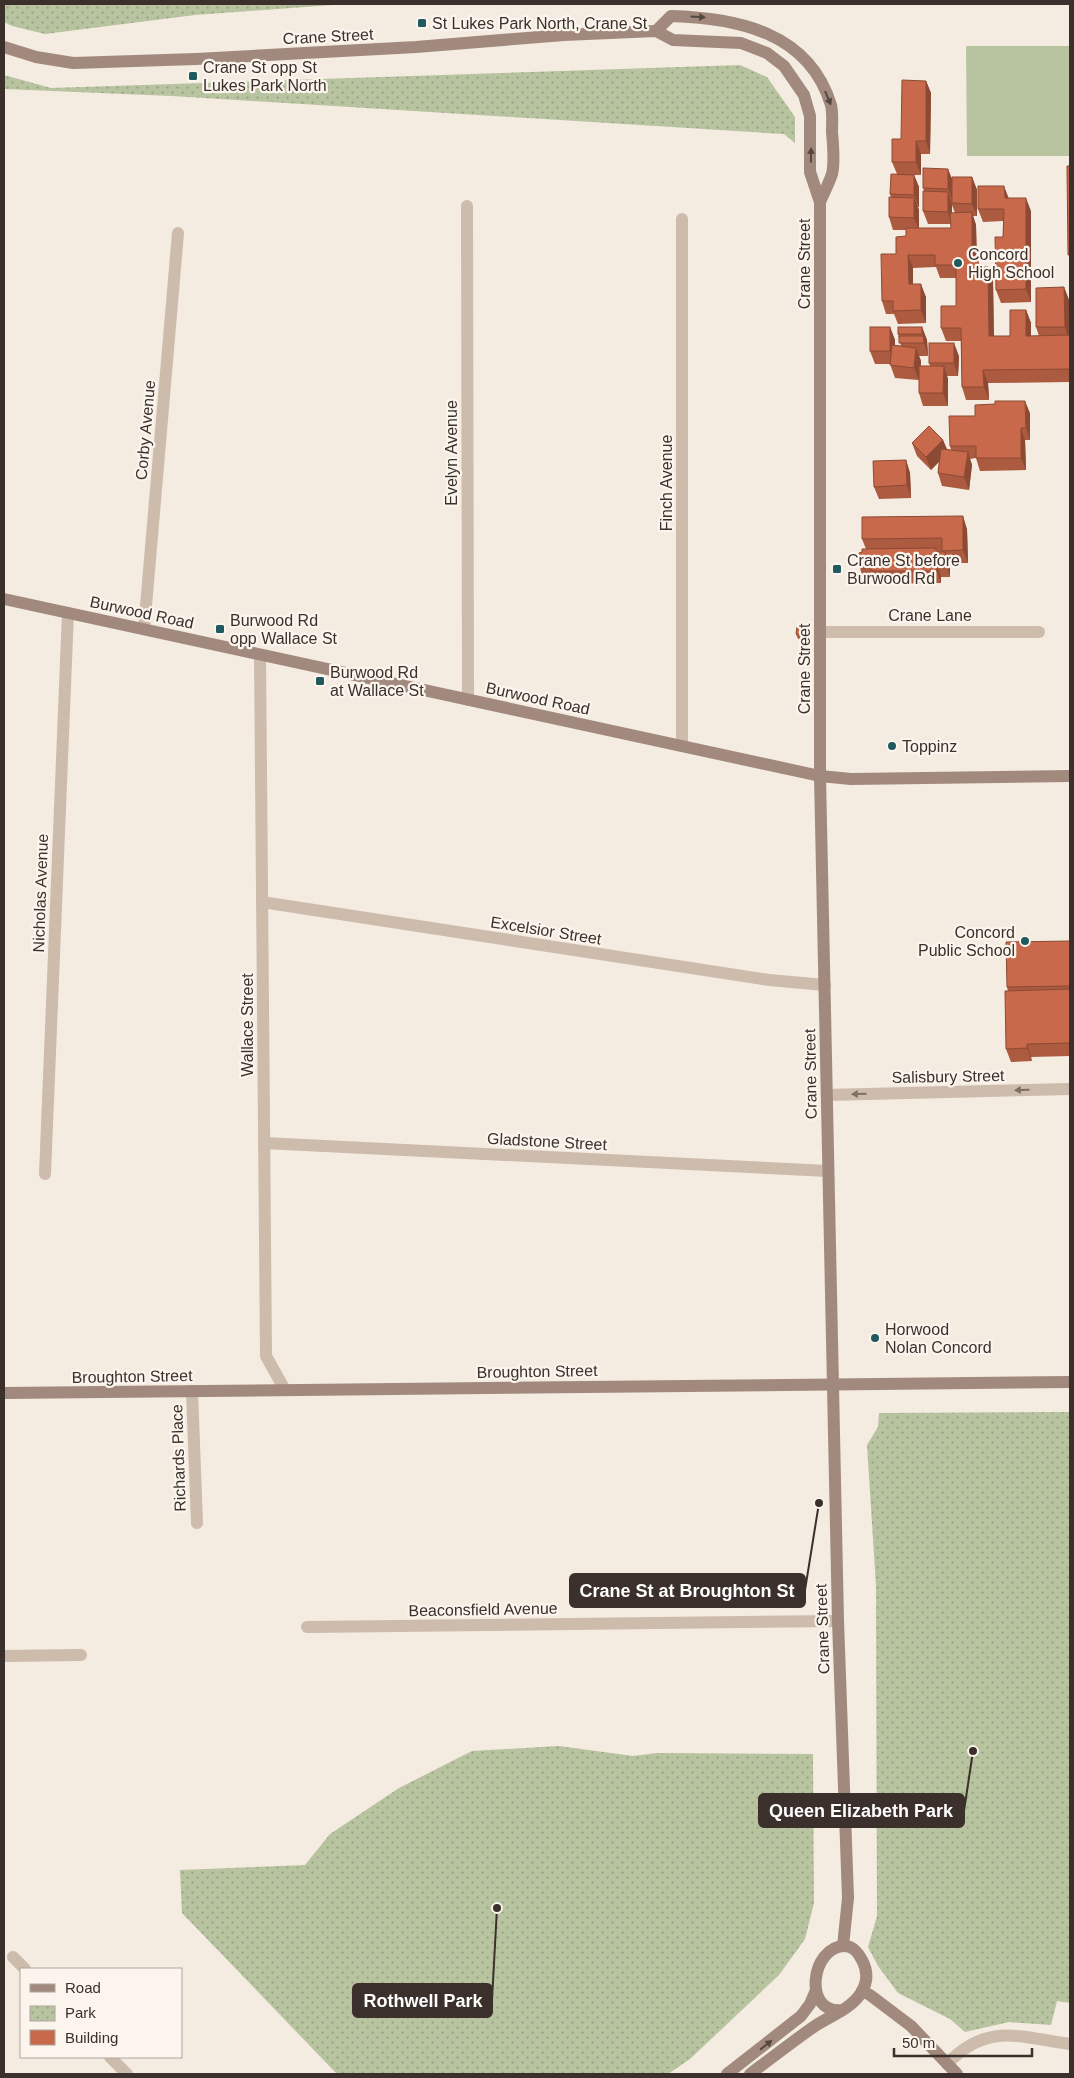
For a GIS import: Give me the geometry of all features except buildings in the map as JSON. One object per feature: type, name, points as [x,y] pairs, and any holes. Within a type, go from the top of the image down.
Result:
[{"type":"main road","name":"Crane Street","points":[[656,31],[671,16],[727,21],[761,30],[779,39],[812,67],[832,107],[832,172],[820,202]]},
{"type":"main road","name":"Crane Street","points":[[4,47],[36,57],[73,63],[196,60],[407,48],[564,35],[656,31],[673,40],[741,43],[767,53],[784,66],[804,95],[810,116],[810,172],[820,202],[820,776],[832,1384],[848,1898],[843,1946]]},
{"type":"main road","name":"Burwood Road","points":[[4,599],[820,776],[851,778],[1070,776]]},
{"type":"main road","name":"Broughton Street","points":[[4,1393],[1070,1382]]},
{"type":"main road","points":[[750,2074],[808,2031],[849,2006],[862,1991],[866,1975],[863,1962],[849,1946],[836,1948],[821,1962],[815,1978],[816,1990],[825,2007],[842,2010]]},
{"type":"main road","points":[[727,2074],[801,2016],[810,2004],[816,1990]]},
{"type":"main road","points":[[862,1991],[911,2026],[957,2074]]},
{"type":"street","name":"Evelyn Avenue","points":[[467,206],[468,700]]},
{"type":"street","name":"Finch Avenue","points":[[682,219],[682,746]]},
{"type":"street","name":"Corby Avenue","points":[[144,630],[178,232]]},
{"type":"street","name":"Nicholas Avenue","points":[[45,1174],[68,613]]},
{"type":"street","name":"Crane Lane","points":[[820,632],[1039,632]]},
{"type":"street","name":"Wallace Street","points":[[260,655],[266,1356],[285,1390]]},
{"type":"street","name":"Excelsior Street","points":[[262,902],[769,980],[825,985]]},
{"type":"street","name":"Salisbury Street","points":[[827,1095],[1070,1089]]},
{"type":"street","name":"Gladstone Street","points":[[264,1143],[828,1171]]},
{"type":"street","name":"Richards Place","points":[[192,1391],[197,1523]]},
{"type":"street","name":"Beaconsfield Avenue","points":[[308,1627],[838,1622]]},
{"type":"street","points":[[4,1656],[81,1655]]},
{"type":"street","points":[[13,1957],[24,1968]]},
{"type":"street","points":[[947,2064],[966,2046],[991,2036],[1010,2036],[1070,2044]]},
{"type":"street","points":[[111,2058],[127,2074]]},
{"type":"green space","points":[[4,4],[346,4],[195,15],[45,34],[12,26],[4,22]]},
{"type":"green space","points":[[966,46],[1070,46],[1070,156],[967,156]]},
{"type":"green space","points":[[740,65],[767,77],[795,117],[795,143],[784,134],[172,96],[4,89],[4,75],[51,88]]},
{"type":"green space","points":[[1070,1412],[1070,2003],[1057,2001],[1051,2025],[1009,2022],[965,2032],[950,2019],[898,1993],[878,1966],[868,1947],[877,1916],[876,1586],[867,1445],[878,1427],[879,1413]]},
{"type":"green space","points":[[559,1746],[633,1756],[657,1753],[813,1754],[814,1903],[805,1939],[779,1975],[690,2059],[668,2074],[337,2074],[182,1913],[180,1870],[305,1865],[330,1834],[399,1788],[472,1751]]},
{"type":"place","name":"St Lukes Park North, Crane St","points":[[422,23]]},
{"type":"place","name":"Crane St opp St Lukes Park North","points":[[193,76]]},
{"type":"place","name":"Concord High School","points":[[958,263]]},
{"type":"place","name":"Crane St before Burwood Rd","points":[[837,569]]},
{"type":"place","name":"Burwood Rd opp Wallace St","points":[[220,629]]},
{"type":"place","name":"Burwood Rd at Wallace St","points":[[320,681]]},
{"type":"place","name":"Toppinz","points":[[892,746]]},
{"type":"place","name":"Concord Public School","points":[[1025,941]]},
{"type":"place","name":"Horwood Nolan Concord","points":[[875,1338]]},
{"type":"place","name":"Crane St at Broughton St","points":[[819,1503]]},
{"type":"place","name":"Queen Elizabeth Park","points":[[973,1751]]},
{"type":"place","name":"Rothwell Park","points":[[497,1908]]}]
